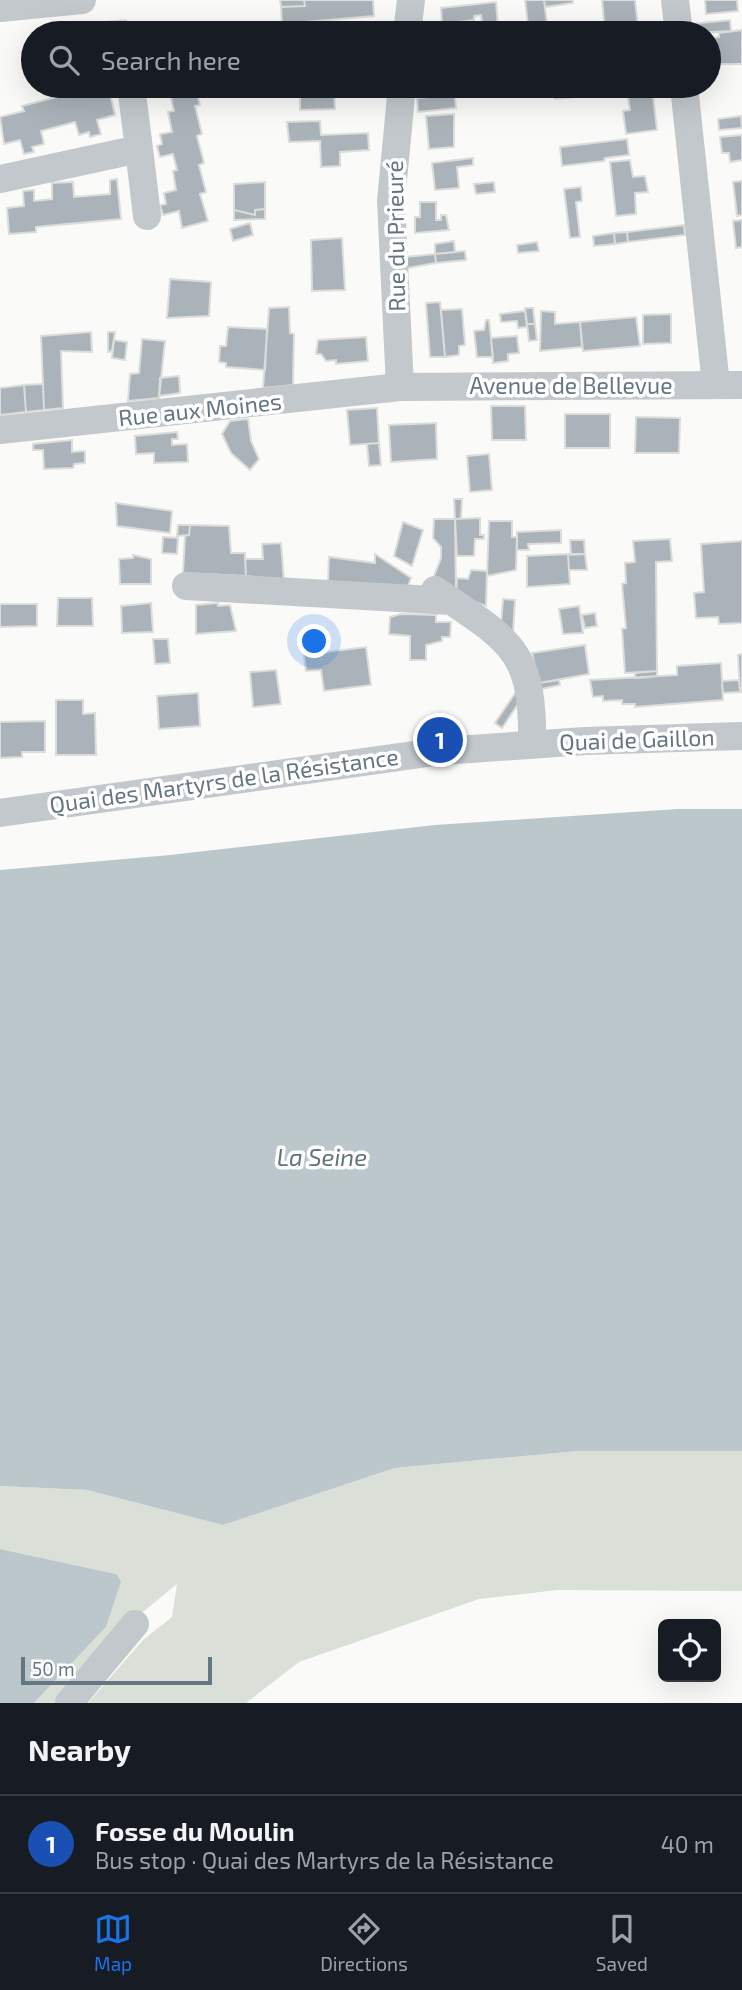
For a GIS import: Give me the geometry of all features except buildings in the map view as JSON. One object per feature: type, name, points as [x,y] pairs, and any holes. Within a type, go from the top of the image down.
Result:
[{"type":"street","points":[[0,8],[82,0]]},
{"type":"street","points":[[408,21],[411,0]]},
{"type":"street","points":[[675,0],[678,21]]},
{"type":"street","points":[[133,98],[147,216]]},
{"type":"street","name":"Rue du Prieuré","points":[[400,387],[391,201],[401,98]]},
{"type":"street","points":[[686,98],[729,385]]},
{"type":"street","points":[[0,179],[139,149]]},
{"type":"street","name":"Avenue de Bellevue","points":[[400,387],[729,385]]},
{"type":"street","name":"Rue aux Moines","points":[[0,430],[400,387]]},
{"type":"street","points":[[186,586],[442,595],[499,634],[512,649],[527,674],[533,708],[532,744]]},
{"type":"street","name":"Quai de Gaillon","points":[[532,744],[742,736]]},
{"type":"street","name":"Quai des Martyrs de la Résistance","points":[[0,813],[442,751],[532,744]]},
{"type":"street","points":[[69,1703],[135,1624]]},
{"type":"shaded area","points":[[578,1451],[742,1451],[742,1591],[557,1590],[479,1599],[299,1662],[246,1703],[88,1703],[143,1640],[172,1617],[177,1584],[116,1634],[57,1703],[34,1703],[106,1627],[116,1574],[0,1549],[0,1486],[87,1490],[223,1525],[395,1468]]},
{"type":"water","name":"La Seine","points":[[678,809],[742,809],[742,1451],[578,1451],[395,1468],[223,1525],[87,1490],[0,1486],[0,870],[170,855],[435,825]]},
{"type":"water","points":[[0,1549],[116,1574],[121,1581],[106,1627],[34,1703],[0,1703]]},
{"type":"place","name":"Fosse du Moulin","points":[[440,740]]}]
